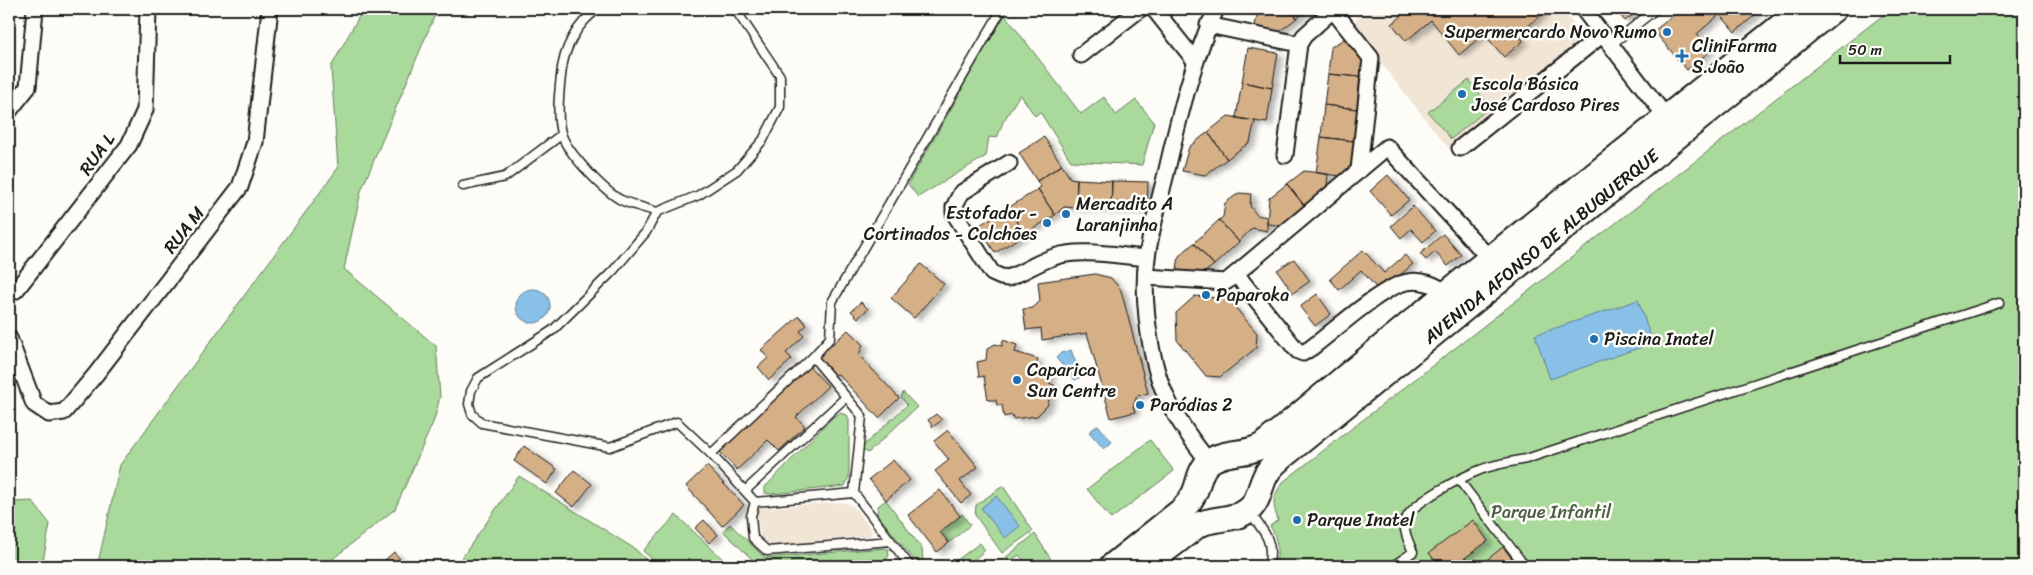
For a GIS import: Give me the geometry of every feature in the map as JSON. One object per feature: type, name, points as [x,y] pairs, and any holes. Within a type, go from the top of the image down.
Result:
[{"type":"main road","name":"AVENIDA AFONSO DE ALBUQUERQUE","points":[[1212,466],[1263,445],[1447,294],[1802,9]]},
{"type":"main road","name":"AVENIDA AFONSO DE ALBUQUERQUE","points":[[1246,507],[1265,475],[1283,456],[1834,9]]},
{"type":"main road","points":[[1112,566],[1182,510],[1190,501],[1212,466],[1240,457],[1254,468],[1260,485],[1246,507],[1198,525],[1145,566]]},
{"type":"main road","points":[[1212,466],[1198,491],[1201,500],[1207,508],[1214,513],[1246,507]]},
{"type":"street","points":[[9,111],[28,87],[35,9]]},
{"type":"street","name":"RUA L","points":[[9,294],[16,290],[129,145],[145,110],[148,9]]},
{"type":"street","name":"RUA M","points":[[9,338],[34,404],[49,414],[64,412],[96,374],[240,187],[255,142],[270,9]]},
{"type":"street","points":[[1081,55],[1140,9]]},
{"type":"street","points":[[1154,9],[1196,62]]},
{"type":"street","points":[[1212,466],[1181,426],[1160,384],[1150,345],[1146,307],[1146,277],[1147,258],[1173,142],[1196,62],[1208,25],[1216,9]]},
{"type":"street","points":[[1285,155],[1300,44],[1304,36],[1334,9],[1371,58],[1359,170]]},
{"type":"street","points":[[1583,9],[1666,118]]},
{"type":"street","points":[[1208,25],[1300,44]]},
{"type":"street","points":[[1460,148],[1607,39]]},
{"type":"street","points":[[1146,277],[1226,282],[1387,147],[1491,260]]},
{"type":"street","points":[[1009,163],[961,193],[954,207],[954,213],[992,273],[1008,278],[1054,257],[1067,254],[1079,253],[1147,258]]},
{"type":"street","points":[[1236,274],[1298,351],[1303,353],[1382,293],[1397,285],[1408,282],[1432,283],[1447,294]]},
{"type":"lane","points":[[598,9],[572,36],[562,65],[558,102],[562,135],[570,150],[584,167],[621,200],[657,212]]},
{"type":"lane","points":[[735,9],[780,76],[780,107],[763,140],[737,170],[699,195],[657,212],[646,232],[613,271],[553,330],[478,378],[471,391],[469,404],[472,414],[482,423],[610,447],[677,422],[712,454],[755,502]]},
{"type":"lane","points":[[712,454],[813,357],[830,338],[832,302],[1002,9]]},
{"type":"lane","points":[[1607,39],[1656,9]]},
{"type":"lane","points":[[463,186],[505,177],[562,135]]},
{"type":"lane","points":[[1393,566],[1413,552],[1406,534],[1406,518],[1414,507],[1481,469],[1526,459],[1999,303]]},
{"type":"lane","points":[[813,357],[862,416],[854,493],[910,566]]},
{"type":"lane","points":[[745,491],[846,397]]},
{"type":"lane","points":[[1459,480],[1525,566]]},
{"type":"lane","points":[[755,502],[854,493]]},
{"type":"lane","points":[[755,502],[751,516],[753,538],[767,551],[891,541]]},
{"type":"lane","points":[[1246,507],[1268,537],[1270,558],[1268,566]]},
{"type":"shaded area","name":"Escola Básica José Cardoso Pires","points":[[1369,9],[1561,9],[1586,39],[1449,149],[1350,24]]},
{"type":"shaded area","points":[[844,502],[853,506],[872,530],[871,536],[771,546],[766,545],[760,536],[757,511],[759,508]]},
{"type":"green space","points":[[363,9],[449,9],[434,17],[361,191],[344,269],[436,346],[440,397],[434,420],[395,509],[324,566],[95,566],[98,563],[120,465],[338,168],[331,67]]},
{"type":"green space","name":"Parque Infantil","points":[[1891,9],[2024,9],[2024,566],[1275,566],[1277,546],[1275,535],[1270,526],[1278,520],[1274,500],[1283,482]]},
{"type":"green space","points":[[1005,15],[1081,114],[1104,97],[1116,115],[1136,100],[1154,122],[1142,165],[1071,161],[1040,112],[1035,116],[1020,94],[1003,122],[997,138],[989,137],[986,156],[918,197],[908,184]]},
{"type":"green space","points":[[1469,80],[1490,107],[1451,139],[1428,112]]},
{"type":"green space","points":[[903,392],[917,407],[868,453],[863,450],[864,445],[907,405],[901,397]]},
{"type":"green space","points":[[840,413],[847,415],[849,420],[849,476],[845,486],[772,494],[765,493],[765,487],[834,416]]},
{"type":"green space","points":[[1150,440],[1174,471],[1111,519],[1087,489]]},
{"type":"green space","points":[[519,476],[635,549],[653,566],[456,566]]},
{"type":"green space","points":[[1003,486],[1033,531],[1002,553],[975,515],[976,505]]},
{"type":"green space","points":[[886,500],[922,549],[923,560],[915,561],[877,514],[878,506]]},
{"type":"green space","points":[[32,501],[50,524],[43,561],[47,566],[9,566],[9,508],[14,502]]},
{"type":"green space","points":[[962,514],[970,525],[949,543],[940,532]]},
{"type":"green space","points":[[676,515],[730,566],[660,566],[643,551]]},
{"type":"green space","points":[[730,524],[765,558],[885,548],[888,549],[889,555],[883,566],[874,566],[871,559],[759,566],[723,531]]},
{"type":"green space","points":[[1035,534],[1055,566],[1028,566],[1019,555],[1004,566],[995,566]]},
{"type":"green space","points":[[980,543],[985,550],[967,566],[949,566]]},
{"type":"water","points":[[533,289],[540,290],[545,294],[549,299],[549,313],[545,318],[540,322],[533,323],[526,322],[521,318],[517,313],[516,306],[517,299],[521,294],[526,290]]},
{"type":"water","name":"Piscina Inatel","points":[[1638,300],[1653,343],[1550,379],[1535,335]]},
{"type":"water","points":[[1071,350],[1081,377],[1075,380],[1056,358],[1061,353]]},
{"type":"water","points":[[1098,425],[1112,442],[1104,449],[1089,432]]},
{"type":"water","points":[[996,496],[1020,526],[1005,538],[981,508]]},
{"type":"building","points":[[1252,9],[1290,9],[1297,18],[1275,35],[1254,31],[1257,16]]},
{"type":"building","points":[[1290,9],[1310,9],[1297,18]]},
{"type":"building","points":[[1410,9],[1539,9],[1543,14],[1518,34],[1523,41],[1504,57],[1484,34],[1459,55],[1431,20],[1406,41],[1392,24]]},
{"type":"building","points":[[1615,9],[1640,9],[1625,21]]},
{"type":"building","points":[[1681,9],[1762,9],[1735,32],[1720,14],[1697,34],[1710,51],[1687,70],[1654,31]]},
{"type":"building","points":[[1347,37],[1363,53],[1360,77],[1328,74],[1331,47]]},
{"type":"building","points":[[1248,48],[1278,53],[1272,88],[1242,82]]},
{"type":"building","points":[[1328,74],[1360,77],[1357,109],[1324,105]]},
{"type":"building","points":[[1242,82],[1272,88],[1267,123],[1236,118]]},
{"type":"building","points":[[1324,105],[1357,109],[1354,141],[1321,137]]},
{"type":"building","points":[[1228,116],[1255,121],[1250,142],[1227,159],[1208,132]]},
{"type":"building","points":[[1208,132],[1227,159],[1205,175],[1182,171],[1189,147]]},
{"type":"building","points":[[1044,137],[1062,165],[1037,181],[1019,153]]},
{"type":"building","points":[[1321,137],[1354,141],[1350,177],[1316,173]]},
{"type":"building","points":[[1062,165],[1070,178],[1077,179],[1076,208],[1064,207],[1055,215],[1038,189],[1041,187],[1037,181]]},
{"type":"building","points":[[1304,171],[1328,174],[1326,194],[1307,209],[1287,184]]},
{"type":"building","points":[[1388,175],[1409,200],[1391,215],[1370,191]]},
{"type":"building","points":[[1077,179],[1112,181],[1111,210],[1076,208]]},
{"type":"building","points":[[1112,181],[1148,182],[1147,211],[1111,210]]},
{"type":"building","points":[[1287,184],[1307,209],[1284,226],[1267,224],[1269,198]]},
{"type":"building","points":[[1038,189],[1055,215],[1025,234],[1008,208]]},
{"type":"building","points":[[1239,193],[1251,194],[1250,206],[1257,215],[1267,217],[1267,231],[1252,228],[1239,242],[1219,220],[1223,217],[1225,203]]},
{"type":"building","points":[[1413,206],[1435,231],[1423,242],[1411,229],[1401,238],[1391,226]]},
{"type":"building","points":[[1008,208],[1025,234],[995,253],[978,226]]},
{"type":"building","points":[[1219,220],[1239,242],[1214,265],[1194,243]]},
{"type":"building","points":[[1443,234],[1461,255],[1448,266],[1435,252],[1426,260],[1420,254]]},
{"type":"building","points":[[1194,243],[1214,265],[1199,277],[1176,276],[1179,256]]},
{"type":"building","points":[[1363,250],[1384,273],[1405,255],[1413,264],[1380,292],[1361,270],[1339,290],[1330,279]]},
{"type":"building","points":[[1294,259],[1310,281],[1293,293],[1277,270]]},
{"type":"building","points":[[921,264],[944,284],[914,318],[891,298]]},
{"type":"building","points":[[1095,274],[1111,278],[1121,290],[1148,393],[1137,396],[1133,407],[1135,412],[1111,418],[1087,333],[1042,340],[1041,328],[1026,330],[1023,309],[1033,308],[1040,301],[1038,282]]},
{"type":"building","points":[[1317,294],[1331,314],[1315,326],[1300,307]]},
{"type":"building","points":[[1195,296],[1228,299],[1257,333],[1256,348],[1220,377],[1206,376],[1177,340],[1176,313]]},
{"type":"building","points":[[861,302],[868,309],[858,318],[851,311]]},
{"type":"building","points":[[799,316],[807,325],[800,331],[804,336],[786,353],[792,359],[769,380],[758,367],[768,358],[761,350]]},
{"type":"building","points":[[848,330],[863,345],[859,355],[899,398],[879,418],[838,374],[831,376],[816,359]]},
{"type":"building","name":"Caparica Sun Centre","points":[[1003,340],[1017,345],[1015,352],[1038,359],[1036,366],[1052,373],[1049,383],[1054,385],[1047,406],[1037,416],[1013,419],[1012,415],[1004,417],[1002,405],[997,405],[996,400],[988,400],[984,376],[979,377],[977,362],[986,360],[987,349],[995,344],[1002,346]]},
{"type":"building","points":[[807,364],[828,386],[796,417],[805,426],[779,451],[768,440],[737,470],[718,450]]},
{"type":"building","points":[[936,414],[942,420],[933,427],[928,420]]},
{"type":"building","points":[[948,430],[978,467],[960,481],[971,495],[961,503],[935,471],[949,460],[934,441]]},
{"type":"building","points":[[524,446],[557,469],[547,484],[514,461]]},
{"type":"building","points":[[893,460],[910,480],[886,500],[869,479]]},
{"type":"building","points":[[707,466],[744,505],[722,526],[686,486]]},
{"type":"building","points":[[574,470],[592,484],[574,507],[556,493]]},
{"type":"building","points":[[940,490],[960,516],[940,532],[949,543],[937,552],[908,515]]},
{"type":"building","points":[[704,520],[718,535],[709,543],[695,528]]},
{"type":"building","points":[[1473,520],[1488,541],[1454,566],[1439,566],[1429,553]]},
{"type":"building","points":[[1503,547],[1518,566],[1479,566]]},
{"type":"building","points":[[394,552],[406,566],[378,566]]},
{"type":"place","name":"Supermercardo Novo Rumo","points":[[1667,32]]},
{"type":"place","name":"CliniFarma S.João","points":[[1682,56]]},
{"type":"place","name":"Escola Básica José Cardoso Pires","points":[[1462,94]]},
{"type":"place","name":"Mercadito A Laranjinha","points":[[1066,214]]},
{"type":"place","name":"Estofador - Cortinados - Colchões","points":[[1047,223]]},
{"type":"place","name":"Paparoka","points":[[1206,295]]},
{"type":"place","name":"Piscina Inatel","points":[[1594,339]]},
{"type":"place","name":"Caparica Sun Centre","points":[[1017,380]]},
{"type":"place","name":"Paródias 2","points":[[1140,405]]},
{"type":"place","name":"Parque Inatel","points":[[1297,520]]}]
